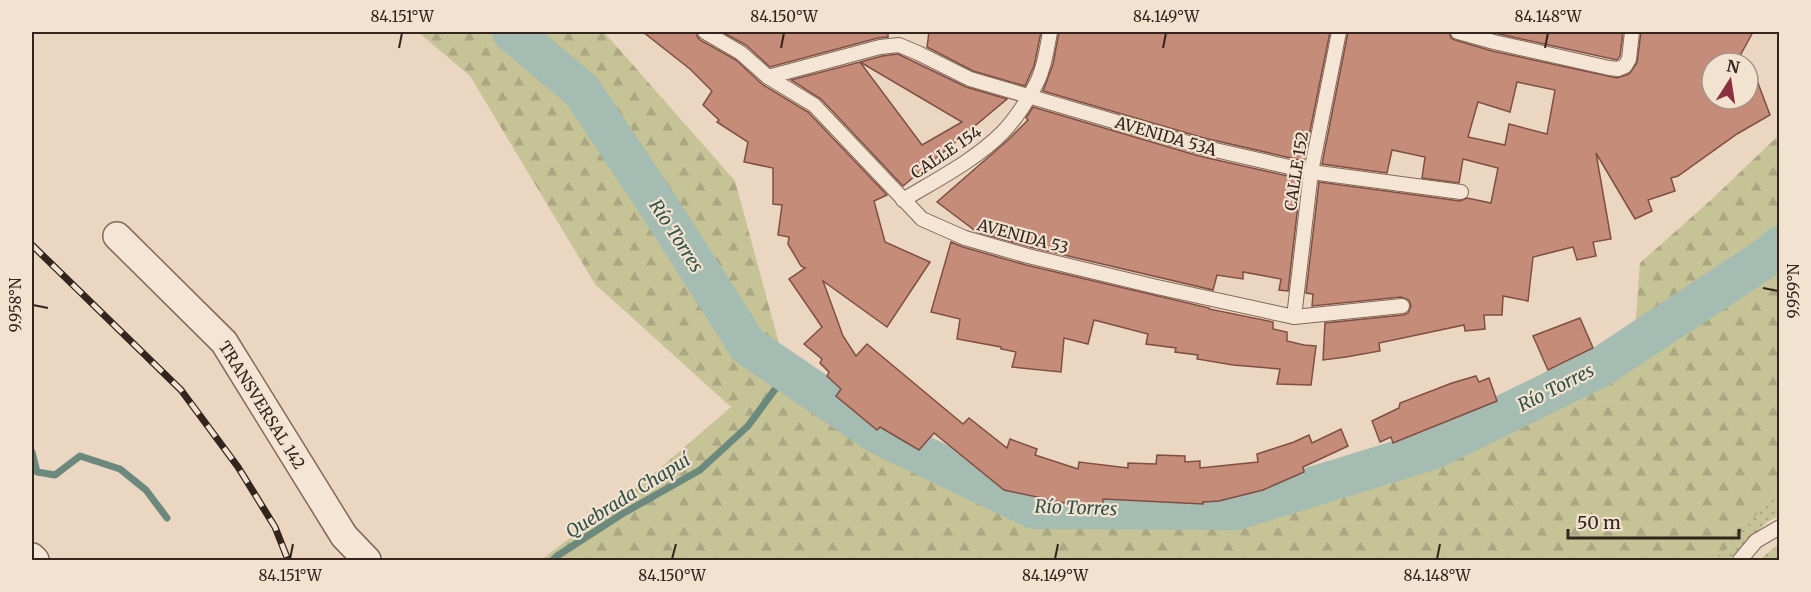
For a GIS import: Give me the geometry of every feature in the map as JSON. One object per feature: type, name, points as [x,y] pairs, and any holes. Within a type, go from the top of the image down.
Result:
[{"type":"street","name":"TRANSVERSAL 142","points":[[117,236],[224,342],[344,536],[367,561]]},
{"type":"street","points":[[32,557],[35,561]]},
{"type":"lane","name":"AVENIDA 53","points":[[705,32],[741,53],[768,76],[814,105],[922,219],[964,238],[1146,285],[1294,317],[1402,306]]},
{"type":"lane","name":"CALLE 154","points":[[903,200],[988,146],[1003,132],[1039,78],[1050,32]]},
{"type":"lane","name":"CALLE 152","points":[[1294,317],[1311,172],[1339,32]]},
{"type":"lane","points":[[1458,32],[1618,69],[1625,66],[1629,59],[1632,32]]},
{"type":"lane","name":"AVENIDA 53A","points":[[768,76],[880,47],[898,45],[970,79],[1202,147],[1311,172],[1461,192]]},
{"type":"lane","points":[[1740,561],[1756,541],[1779,527]]},
{"type":"green space","points":[[418,32],[604,32],[735,181],[787,373],[878,434],[1034,509],[1236,510],[1432,450],[1599,368],[1634,344],[1640,263],[1779,135],[1779,488],[1723,554],[1689,560],[541,560],[643,483],[731,407],[595,284],[470,76]]},
{"type":"green space","points":[[1779,488],[1779,516],[1767,522],[1729,560],[1689,560],[1723,553]]},
{"type":"green space","points":[[1779,544],[1779,560],[1759,560]]},
{"type":"building","points":[[643,32],[696,32],[700,40],[736,60],[763,85],[808,112],[887,195],[874,201],[885,242],[930,262],[887,327],[823,281],[843,336],[856,356],[867,344],[963,424],[969,418],[1007,448],[1010,439],[1037,449],[1035,455],[1078,469],[1079,462],[1128,468],[1128,463],[1156,464],[1157,455],[1185,456],[1185,462],[1200,461],[1200,468],[1258,462],[1257,454],[1309,435],[1312,443],[1341,429],[1348,446],[1303,467],[1304,472],[1263,490],[1219,501],[1203,502],[1203,504],[1103,499],[1102,508],[1074,505],[1004,490],[934,433],[919,450],[880,427],[877,430],[836,396],[841,389],[827,376],[829,372],[820,363],[822,359],[804,344],[822,327],[789,279],[805,268],[801,266],[788,244],[789,237],[778,235],[782,205],[773,204],[773,168],[744,162],[748,142],[717,122],[719,120],[703,105],[712,91],[690,69]]},
{"type":"building","points":[[722,32],[888,32],[888,37],[770,67],[746,45]]},
{"type":"building","points":[[929,32],[1041,32],[1034,66],[1025,86],[973,71],[927,47]]},
{"type":"building","points":[[1059,32],[1330,32],[1304,161],[1204,138],[1043,91],[1053,64]]},
{"type":"building","points":[[1348,32],[1449,32],[1451,38],[1455,40],[1492,51],[1617,78],[1629,74],[1637,63],[1641,32],[1753,32],[1743,51],[1700,51],[1700,111],[1760,111],[1760,88],[1770,115],[1737,134],[1678,176],[1671,178],[1675,191],[1648,200],[1652,211],[1635,219],[1596,153],[1611,239],[1593,242],[1596,256],[1577,260],[1573,247],[1533,257],[1528,301],[1503,296],[1502,315],[1484,315],[1485,329],[1465,331],[1464,325],[1379,343],[1380,351],[1323,360],[1325,323],[1403,315],[1408,313],[1411,306],[1409,300],[1401,297],[1312,306],[1313,294],[1306,293],[1319,182],[1460,201],[1467,198],[1491,203],[1498,168],[1463,159],[1459,183],[1422,178],[1425,157],[1392,150],[1387,173],[1322,164]],"holes":[[[1517,82],[1555,90],[1547,134],[1509,124],[1505,145],[1468,137],[1478,102],[1510,112]]]},
{"type":"building","points":[[1490,32],[1623,32],[1620,56],[1617,60]]},
{"type":"building","points":[[898,54],[966,87],[1007,99],[903,186],[821,99],[791,80],[882,56]],"holes":[[[860,62],[962,122],[922,145]]]},
{"type":"building","points":[[1033,107],[1199,156],[1301,179],[1288,291],[1279,290],[1281,279],[1243,272],[1243,279],[1217,275],[1213,290],[1030,247],[977,232],[937,202],[1008,140],[1028,120],[1026,118]]},
{"type":"building","points":[[951,242],[1026,265],[1273,322],[1273,329],[1287,332],[1287,341],[1316,346],[1311,385],[1277,384],[1280,369],[1197,359],[1198,355],[1175,352],[1176,348],[1146,344],[1148,334],[1094,320],[1088,344],[1064,338],[1061,372],[1012,367],[1016,352],[957,339],[960,319],[931,312]]},
{"type":"building","points":[[1580,318],[1593,348],[1548,370],[1533,336]]},
{"type":"building","points":[[1476,376],[1479,382],[1489,378],[1497,401],[1393,443],[1391,437],[1380,442],[1372,421],[1399,408],[1400,403]]},
{"type":"waterway","name":"Río Torres","points":[[512,32],[582,91],[748,346],[878,434],[1034,509],[1236,510],[1432,450],[1599,368],[1767,257],[1780,246]]},
{"type":"waterway","name":"Quebrada Chapuí","points":[[553,560],[622,514],[700,470],[748,426],[787,373]]},
{"type":"waterway","points":[[32,452],[37,472],[55,475],[80,456],[120,469],[146,490],[167,518]]},
{"type":"railway","points":[[32,245],[181,390],[238,467],[275,527],[288,560]]}]
